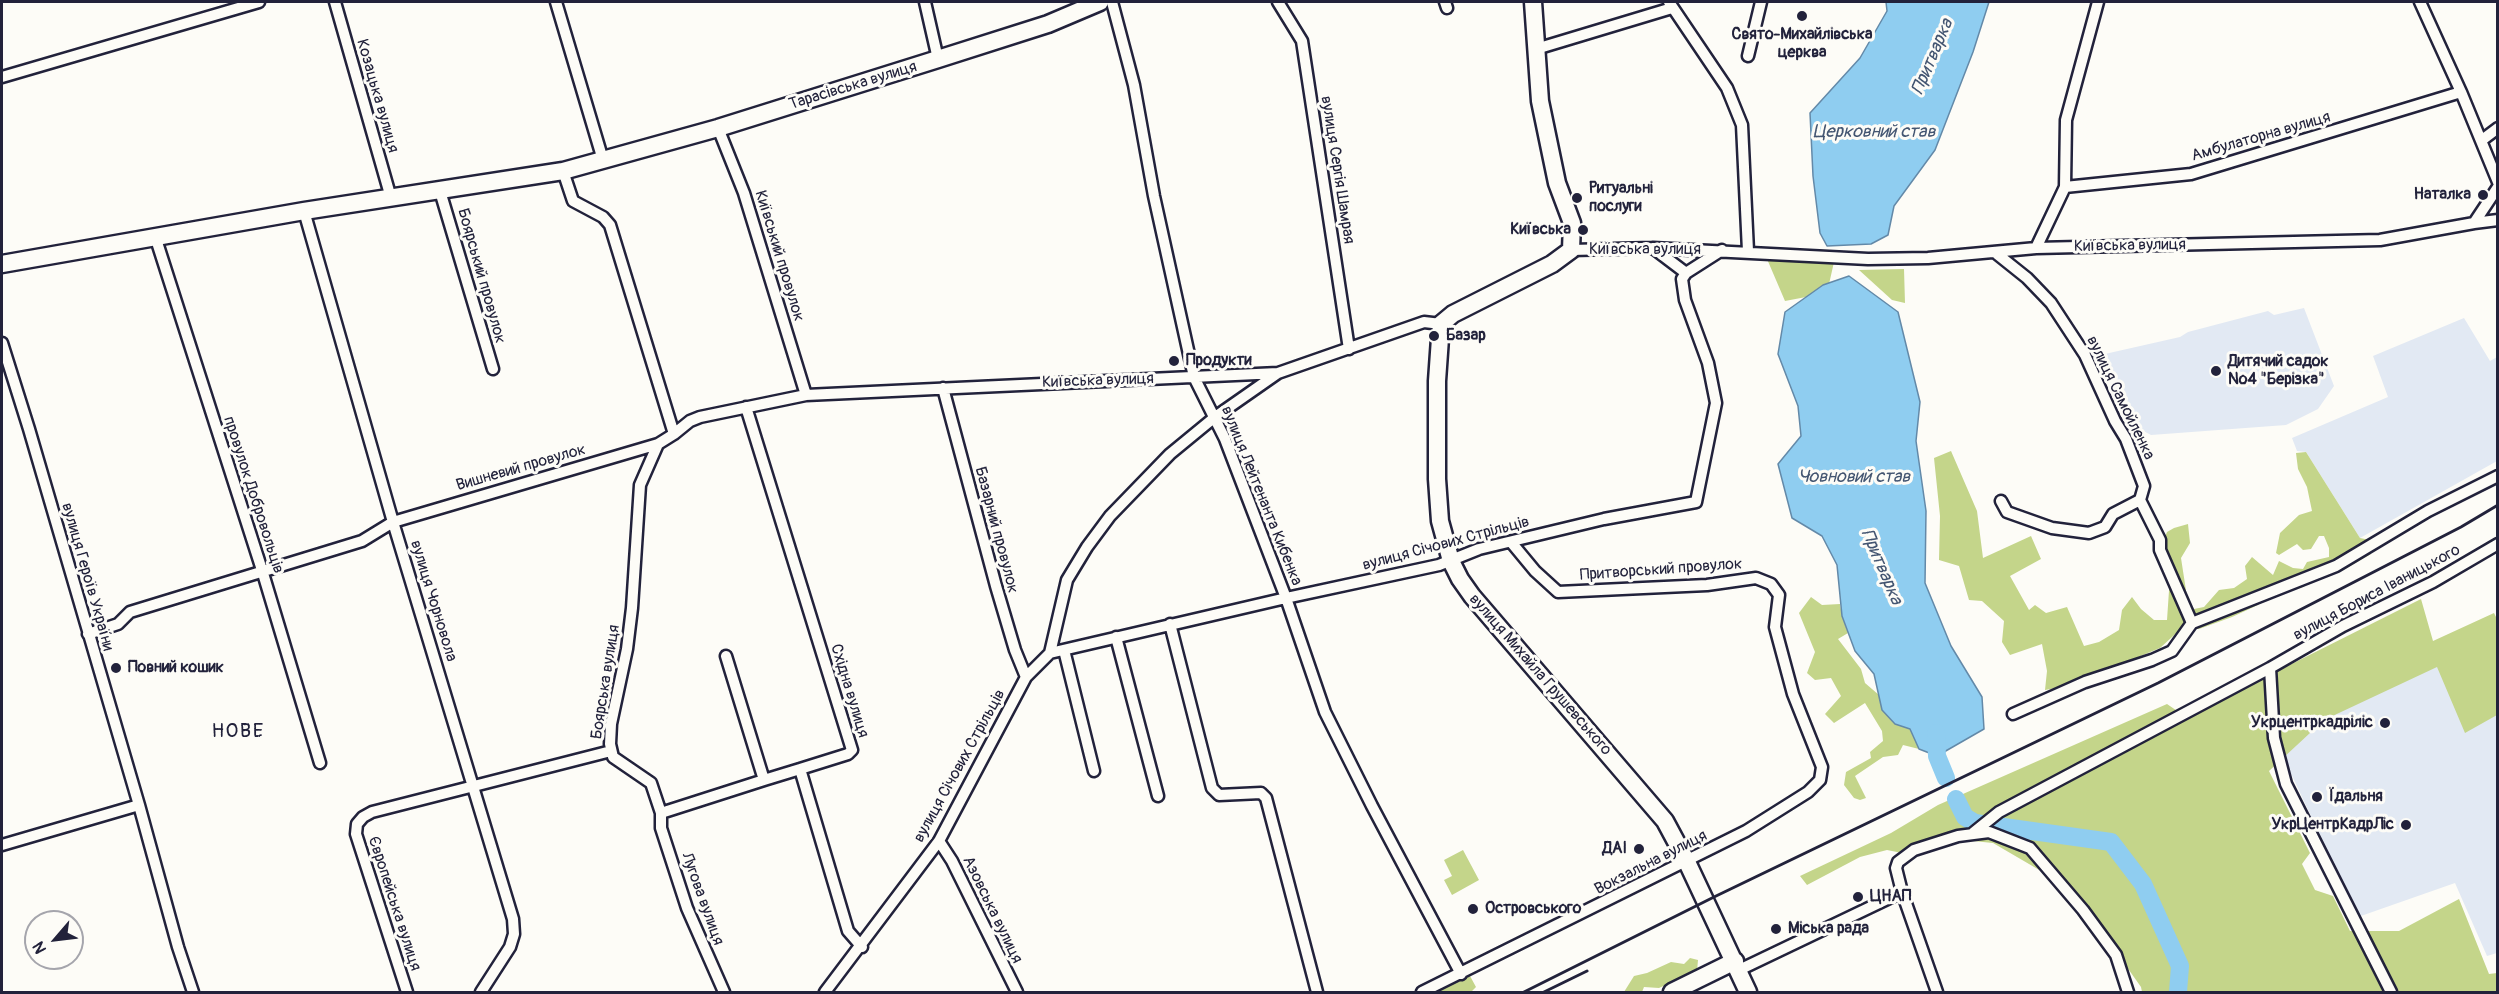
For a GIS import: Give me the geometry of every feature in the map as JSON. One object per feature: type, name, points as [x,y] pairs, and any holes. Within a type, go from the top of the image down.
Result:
[{"type":"street","points":[[2,77],[259,2]]},
{"type":"street","name":"Козацька вулиця","points":[[335,2],[391,198]]},
{"type":"street","points":[[556,2],[603,160]]},
{"type":"street","points":[[925,2],[938,59]]},
{"type":"street","name":"Тарасівська вулиця","points":[[2,264],[304,211],[563,171],[717,128],[938,59],[1048,24],[1100,2]]},
{"type":"street","name":"вулиця Лейтенанта Кибенка","points":[[1112,2],[1134,85],[1154,196],[1194,377],[1215,417],[1286,598],[1325,712],[1461,974]]},
{"type":"street","name":"вулиця Сергія Шамрая","points":[[1278,2],[1299,32],[1302,41],[1349,349]]},
{"type":"street","points":[[1533,2],[1540,101],[1557,183],[1572,223],[1571,250]]},
{"type":"street","points":[[1749,56],[1761,2]]},
{"type":"street","points":[[2036,248],[2065,187],[2066,120],[2098,2]]},
{"type":"street","points":[[2420,2],[2482,140],[2498,182]]},
{"type":"street","points":[[1536,49],[1671,5],[1727,88],[1743,125],[1748,251]]},
{"type":"street","name":"Амбулаторна вулиця","points":[[2065,187],[2192,174],[2461,92]]},
{"type":"street","name":"Київський провулок","points":[[717,128],[744,193],[806,395]]},
{"type":"street","points":[[2482,140],[2498,128]]},
{"type":"street","points":[[563,171],[573,201],[603,217],[610,225],[674,434]]},
{"type":"street","points":[[2474,222],[2498,187]]},
{"type":"street","name":"Боярський провулок","points":[[440,191],[493,369]]},
{"type":"street","name":"вулиця Чорновола","points":[[304,211],[393,522],[513,919],[514,934],[510,947],[481,993]]},
{"type":"street","name":"Київська вулиця","points":[[746,407],[806,395],[1278,373],[1424,322],[1441,324],[1453,314],[1552,264],[1571,250],[1653,248],[1748,251],[1868,259],[1928,258],[1997,254],[2036,248],[2380,240],[2474,222],[2498,220]]},
{"type":"street","name":"провулок Добровольців","points":[[155,236],[262,570],[320,763]]},
{"type":"street","points":[[1653,248],[1686,273],[1722,250]]},
{"type":"street","name":"вулиця Самойленка","points":[[1997,254],[2027,278],[2051,303],[2085,355],[2130,449],[2144,486],[2140,500],[2160,540],[2160,550],[2185,612],[2192,623]]},
{"type":"street","name":"вулиця Січових Стрільців","points":[[825,993],[862,947],[939,841],[1026,677],[1050,653],[1451,561],[1479,549],[1604,519],[1696,502],[1716,403],[1708,363],[1685,300],[1682,279],[1686,273]]},
{"type":"street","name":"вулиця Михайла Грушевського","points":[[1441,324],[1437,381],[1437,479],[1440,521],[1451,561],[1472,597],[1665,821],[1737,965],[1748,993]]},
{"type":"street","name":"вулиця Героїв України","points":[[2,344],[29,429],[193,993]]},
{"type":"street","points":[[1050,653],[1067,580],[1087,547],[1110,516],[1170,454],[1215,417],[1278,373]]},
{"type":"street","name":"Базарний провулок","points":[[943,388],[996,586],[1015,650],[1026,677]]},
{"type":"street","name":"Вишневий провулок","points":[[88,634],[118,624],[130,612],[362,541],[393,522],[658,444],[690,421],[746,407]]},
{"type":"street","name":"Східна вулиця","points":[[746,407],[852,750],[848,754],[800,769]]},
{"type":"street","name":"Боярська вулиця","points":[[658,444],[640,485],[632,608],[627,649],[611,724],[611,752],[614,757],[651,783],[661,813]]},
{"type":"street","points":[[2013,714],[2085,682],[2172,651],[2192,623],[2336,566],[2428,511],[2498,476]]},
{"type":"street","points":[[2001,501],[2007,512],[2052,528],[2089,533],[2105,527],[2113,514],[2140,500]]},
{"type":"street","name":"Притворський провулок","points":[[1511,542],[1535,571],[1558,592],[1707,585],[1756,578],[1771,584],[1779,595],[1775,627],[1793,694],[1821,767],[1820,780]]},
{"type":"street","name":"вулиця Бориса Іваницького","points":[[1975,831],[1990,818],[2270,668],[2343,626],[2433,582],[2498,544]]},
{"type":"street","points":[[1170,624],[1212,788],[1219,795],[1261,793],[1266,798],[1317,993]]},
{"type":"street","points":[[1116,637],[1158,796]]},
{"type":"street","points":[[1064,650],[1094,771]]},
{"type":"street","points":[[726,656],[764,780]]},
{"type":"street","points":[[2270,668],[2274,738],[2286,784],[2391,993]]},
{"type":"street","points":[[474,786],[611,752]]},
{"type":"street","points":[[661,813],[800,769],[848,932],[862,947]]},
{"type":"street","name":"Вокзальна вулиця","points":[[1422,993],[1746,831],[1808,792],[1820,780]]},
{"type":"street","name":"Європейська вулиця","points":[[407,993],[356,834],[357,824],[372,812],[474,786]]},
{"type":"street","points":[[2,845],[139,805]]},
{"type":"street","name":"Лугова вулиця","points":[[661,813],[661,828],[687,908],[724,993]]},
{"type":"street","points":[[1937,993],[1896,868],[1898,862],[1914,850],[1975,831],[1989,832],[2030,848],[2038,855],[2116,955],[2128,993]]},
{"type":"street","name":"Азовська вулиця","points":[[939,841],[952,861],[1017,993]]},
{"type":"street","points":[[1672,993],[1902,892]]},
{"type":"shaded area","name":"Дитячий садок №4 \"Берізка\"","points":[[2304,308],[2334,386],[2318,409],[2286,425],[2151,435],[2132,425],[2096,356],[2180,337],[2188,332],[2268,311],[2274,315]]},
{"type":"shaded area","points":[[2464,318],[2490,361],[2497,357],[2497,461],[2360,538],[2306,452],[2297,451],[2292,438],[2388,397],[2373,356]]},
{"type":"shaded area","name":"УкрЦентрКадрЛіс","points":[[2478,647],[2497,703],[2497,953],[2487,956],[2455,883],[2358,917],[2288,767],[2283,733]]},
{"type":"green space","points":[[1767,259],[1834,262],[1827,293],[1785,301]]},
{"type":"green space","points":[[1904,269],[1905,303],[1892,300],[1859,270]]},
{"type":"green space","points":[[1951,451],[1977,511],[1983,558],[2031,536],[2041,559],[2010,576],[2029,610],[2035,605],[2046,613],[2067,607],[2084,646],[2099,642],[2119,630],[2122,610],[2132,597],[2154,620],[2167,620],[2170,576],[2165,537],[2167,532],[2174,528],[2188,524],[2190,543],[2181,558],[2189,610],[2204,607],[2219,590],[2234,588],[2247,579],[2245,566],[2252,557],[2273,575],[2279,561],[2293,568],[2303,569],[2307,562],[2329,557],[2329,548],[2324,536],[2319,536],[2311,549],[2303,550],[2297,544],[2279,555],[2276,553],[2280,533],[2299,515],[2312,511],[2307,487],[2298,469],[2296,453],[2306,452],[2360,538],[2370,540],[2371,554],[2340,572],[2327,573],[2303,587],[2271,595],[2258,605],[2232,617],[2199,629],[2183,627],[2160,648],[2068,686],[2045,690],[2047,671],[2042,644],[2010,655],[2002,642],[2004,621],[1982,601],[1969,600],[1959,566],[1939,560],[1940,516],[1934,458]]},
{"type":"green space","points":[[1811,597],[1822,605],[1840,604],[1848,633],[1838,639],[1861,669],[1865,683],[1879,695],[1883,710],[1895,724],[1910,729],[1919,749],[1903,745],[1898,755],[1883,757],[1855,776],[1866,798],[1860,800],[1854,798],[1844,785],[1846,772],[1871,758],[1870,752],[1883,741],[1882,731],[1865,703],[1834,723],[1825,714],[1841,696],[1831,678],[1815,680],[1807,673],[1815,652],[1799,613]]},
{"type":"green space","points":[[2421,599],[2433,641],[2494,613],[2497,619],[2497,715],[2465,733],[2437,667],[2324,720],[2269,771],[2310,853],[2302,864],[2315,890],[2333,896],[2350,931],[2399,931],[2459,899],[2489,974],[2497,973],[2497,992],[2142,992],[2141,987],[2061,874],[2053,878],[1993,843],[1973,841],[1964,830],[1902,853],[1887,850],[1860,857],[1807,885],[1800,876],[1891,833],[1938,805],[2167,704],[2186,717]]},
{"type":"green space","points":[[1463,850],[1479,880],[1452,895],[1444,880],[1452,876],[1444,860]]},
{"type":"green space","points":[[1690,958],[1698,960],[1697,971],[1659,988],[1644,987],[1642,992],[1624,992],[1634,976],[1671,962],[1684,964]]},
{"type":"green space","points":[[1470,976],[1476,987],[1471,992],[1435,992]]},
{"type":"water","name":"Церковний став","points":[[1886,2],[1989,2],[1973,52],[1935,150],[1894,206],[1888,235],[1871,244],[1827,246],[1820,233],[1813,176],[1810,113],[1860,58],[1887,11]]},
{"type":"water","name":"Човновий став","points":[[1849,276],[1898,312],[1920,402],[1916,441],[1926,511],[1925,583],[1951,646],[1982,697],[1984,729],[1937,756],[1919,749],[1910,729],[1895,724],[1882,710],[1874,674],[1855,651],[1842,616],[1837,565],[1822,536],[1792,518],[1778,464],[1801,436],[1798,406],[1778,354],[1785,312],[1823,285]]},
{"type":"waterway","name":"Притварка","points":[[1936,733],[1937,756],[1946,778]]},
{"type":"waterway","name":"Притварка","points":[[1956,799],[1965,817],[1975,823],[2111,842],[2143,884],[2180,966],[2178,992]]},
{"type":"railway","points":[[1524,992],[1714,897],[2158,683],[2461,527],[2498,505]]},
{"type":"railway","points":[[1544,992],[1587,971]]},
{"type":"place","name":"Свято-Михайлівська церква","points":[[1802,16]]},
{"type":"place","name":"Наталка","points":[[2483,195]]},
{"type":"place","name":"Ритуальні послуги","points":[[1577,198]]},
{"type":"place","name":"Київська","points":[[1583,230]]},
{"type":"place","name":"Базар","points":[[1434,336]]},
{"type":"place","name":"Продукти","points":[[1174,361]]},
{"type":"place","name":"Дитячий садок №4 \"Берізка\"","points":[[2216,371]]},
{"type":"place","name":"Повний кошик","points":[[116,668]]},
{"type":"place","name":"Укрцентркадріліс","points":[[2385,723]]},
{"type":"place","name":"Їдальня","points":[[2317,797]]},
{"type":"place","name":"УкрЦентрКадрЛіс","points":[[2406,825]]},
{"type":"place","name":"ДАІ","points":[[1639,849]]},
{"type":"place","name":"ЦНАП","points":[[1858,897]]},
{"type":"place","name":"Островського","points":[[1473,909]]},
{"type":"place","name":"Міська рада","points":[[1776,929]]},
{"type":"district","name":"НОВЕ","points":[[238,732]]}]
